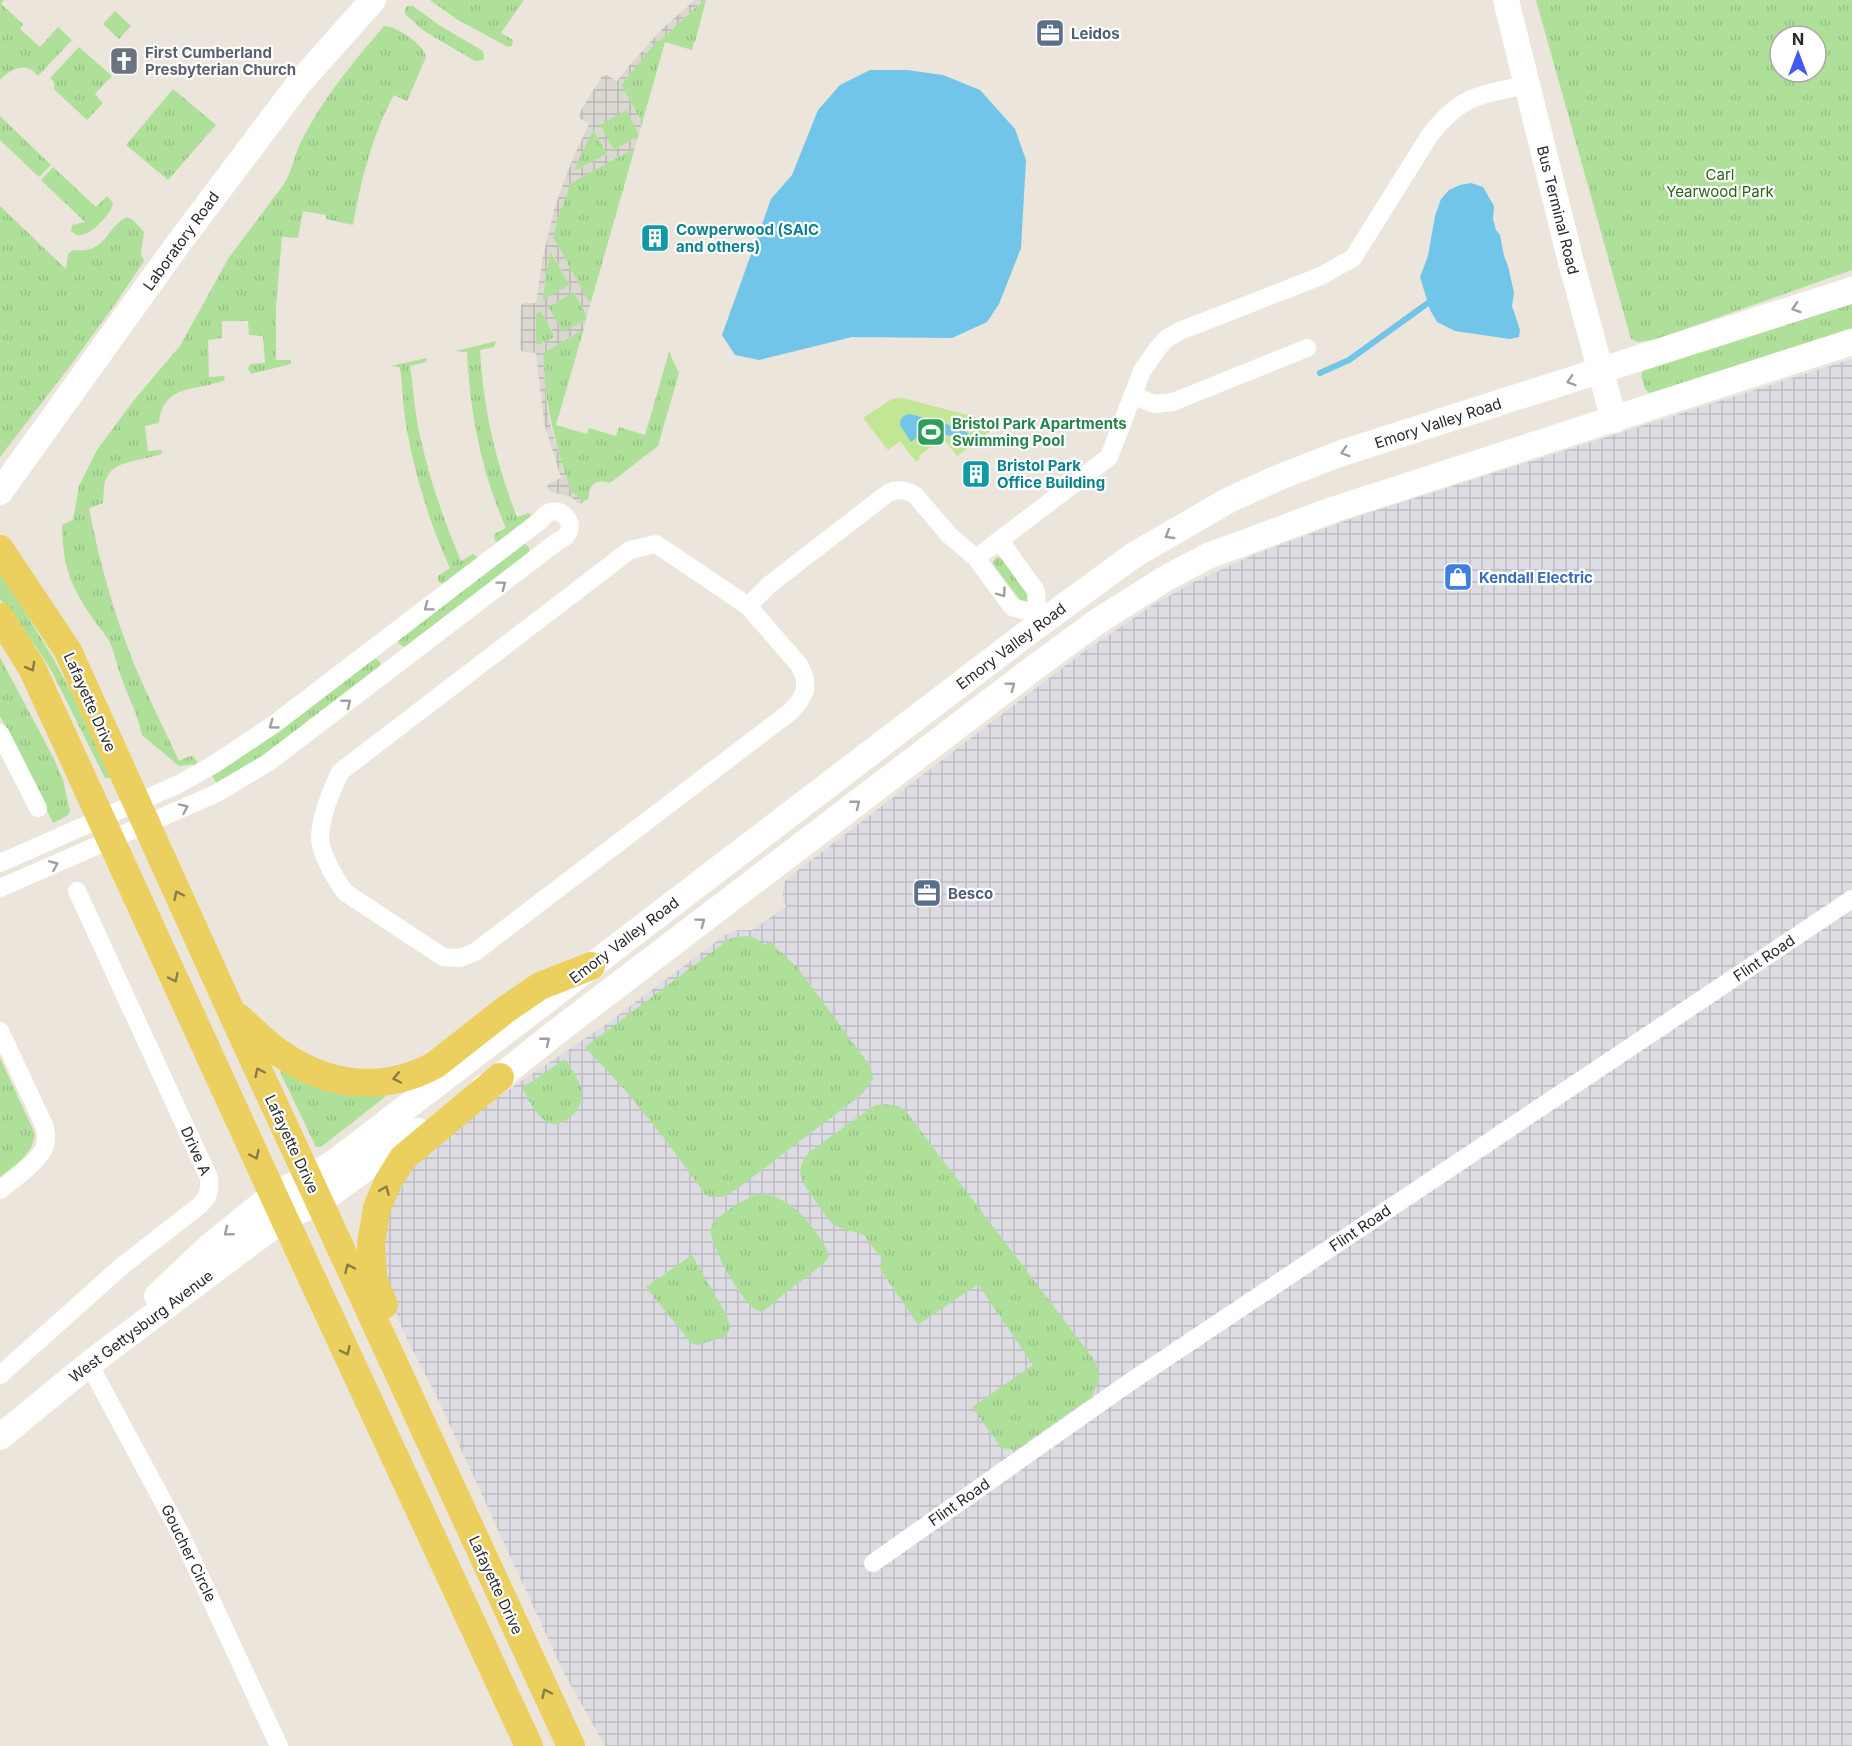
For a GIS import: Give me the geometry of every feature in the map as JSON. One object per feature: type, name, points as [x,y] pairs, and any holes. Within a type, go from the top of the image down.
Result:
[{"type":"main road","name":"Laboratory Road","points":[[0,492],[178,244],[293,91],[373,0]]},
{"type":"main road","name":"Bus Terminal Road","points":[[1506,0],[1614,420]]},
{"type":"main road","name":"Emory Valley Road","points":[[313,1190],[332,1164],[1026,634],[1134,555],[1229,500],[1338,454],[1852,290]]},
{"type":"main road","name":"Emory Valley Road","points":[[278,1207],[313,1190],[500,1077],[1025,675],[1098,621],[1168,576],[1208,556],[1335,508],[1852,342]]},
{"type":"main road","name":"Lafayette Drive","points":[[0,549],[68,651],[140,814],[571,1746]]},
{"type":"main road","points":[[0,617],[32,668],[278,1207],[529,1746]]},
{"type":"main road","points":[[231,1011],[279,1052],[303,1068],[328,1078],[351,1083],[375,1083],[423,1072],[540,986],[591,966]]},
{"type":"main road","points":[[500,1077],[403,1158],[388,1182],[377,1208],[371,1261],[373,1277],[384,1305],[523,1608],[528,1654]]},
{"type":"main road","name":"West Gettysburg Avenue","points":[[0,1437],[89,1364],[140,1311],[211,1245],[278,1207]]},
{"type":"street","points":[[976,558],[1109,457],[1142,371],[1167,338],[1321,276],[1353,258],[1430,135],[1444,117],[1457,106],[1472,98],[1527,85]]},
{"type":"street","points":[[1133,395],[1154,404],[1173,402],[1307,348]]},
{"type":"street","points":[[748,606],[770,585],[888,493],[895,490],[910,492],[916,496],[949,535],[976,558],[1012,607],[1037,614],[1036,591],[1000,541]]},
{"type":"street","points":[[0,888],[106,829],[140,814],[215,794],[269,762],[566,537],[570,529],[569,520],[562,513],[546,514],[273,725],[213,765],[178,784],[140,814]]},
{"type":"street","points":[[656,544],[748,606],[800,666],[805,679],[805,691],[799,702],[790,712],[474,952],[460,958],[443,957],[346,893],[338,883],[331,872],[320,840],[326,803],[340,772],[630,550],[656,544]]},
{"type":"street","points":[[0,733],[38,808]]},
{"type":"street","points":[[0,863],[106,829]]},
{"type":"street","name":"Drive A","points":[[0,1375],[122,1266],[199,1206],[207,1197],[209,1189],[209,1179],[201,1159],[77,891]]},
{"type":"street","name":"Flint Road","points":[[873,1563],[1130,1382],[1852,899]]},
{"type":"street","points":[[0,1031],[45,1127],[46,1137],[45,1147],[40,1155],[0,1190]]},
{"type":"street","name":"Goucher Circle","points":[[89,1364],[180,1533],[279,1746]]},
{"type":"shaded area","points":[[695,0],[704,0],[650,49],[621,85],[640,119],[643,120],[639,134],[626,110],[600,125],[614,150],[638,137],[634,151],[631,150],[571,183],[553,237],[588,301],[591,302],[587,316],[574,292],[548,307],[563,332],[586,320],[583,332],[580,331],[543,353],[551,428],[571,492],[587,500],[580,504],[571,497],[552,492],[547,488],[548,484],[561,478],[544,423],[536,353],[520,350],[521,305],[536,303],[543,256],[555,206],[589,124],[579,118],[580,112],[602,76],[607,75],[617,81],[663,28]],"holes":[[[594,130],[607,154],[574,172],[584,148]],[[551,251],[570,285],[542,300]],[[541,311],[555,336],[536,345],[536,313]]]},
{"type":"shaded area","points":[[1852,359],[1852,1746],[605,1746],[563,1671],[437,1397],[404,1333],[387,1290],[380,1235],[409,1167],[452,1128],[605,1025],[725,935],[738,930],[752,930],[786,907],[783,898],[785,881],[797,871],[1082,653],[1156,603],[1192,583],[1256,554],[1356,517]]},
{"type":"green space","points":[[0,0],[4,0],[1,4],[23,24],[20,29],[40,47],[58,27],[72,40],[38,76],[34,71],[19,68],[0,80]]},
{"type":"green space","points":[[430,0],[524,0],[501,33],[513,40],[512,46],[508,47],[458,20]]},
{"type":"green space","points":[[706,0],[692,50],[665,42],[643,120],[640,119],[621,85],[650,49]]},
{"type":"green space","name":"Carl Yearwood Park","points":[[1536,0],[1852,0],[1852,270],[1657,339],[1638,342],[1631,339]]},
{"type":"green space","points":[[413,6],[439,25],[483,51],[483,60],[475,61],[424,31],[405,14],[405,8]]},
{"type":"green space","points":[[115,11],[131,26],[119,39],[103,24]]},
{"type":"green space","points":[[384,26],[409,37],[420,47],[426,57],[407,101],[394,95],[379,126],[368,158],[353,225],[326,219],[326,215],[303,211],[298,238],[282,237],[276,307],[276,360],[291,360],[291,364],[251,374],[248,369],[250,364],[265,363],[263,336],[249,335],[248,321],[222,321],[222,338],[208,340],[209,377],[224,376],[225,380],[183,391],[167,401],[159,423],[145,426],[148,451],[161,450],[163,453],[118,466],[107,478],[103,503],[89,508],[108,587],[134,664],[179,761],[190,756],[197,761],[196,767],[193,764],[179,766],[142,735],[110,643],[83,604],[72,583],[66,563],[62,525],[73,520],[79,486],[97,450],[134,400],[180,346],[228,259],[284,184],[312,121],[351,66]]},
{"type":"green space","points":[[79,47],[112,76],[95,94],[103,103],[87,120],[54,89],[54,82],[50,78]]},
{"type":"green space","points":[[173,89],[216,125],[168,180],[126,145]]},
{"type":"green space","points":[[626,110],[639,134],[638,137],[614,150],[599,125]]},
{"type":"green space","points":[[0,116],[51,165],[39,177],[0,140]]},
{"type":"green space","points":[[593,129],[607,154],[573,172]]},
{"type":"green space","points":[[631,150],[634,151],[591,302],[588,301],[553,237],[560,209],[571,183]]},
{"type":"green space","points":[[53,167],[96,207],[107,196],[113,203],[105,218],[84,235],[71,231],[72,225],[85,222],[41,180]]},
{"type":"green space","points":[[0,206],[66,269],[68,254],[73,250],[93,248],[127,217],[144,232],[141,254],[144,261],[67,370],[0,457]]},
{"type":"green space","points":[[550,251],[570,285],[542,301]]},
{"type":"green space","points":[[574,292],[587,316],[586,320],[563,333],[548,307]]},
{"type":"green space","points":[[1852,304],[1852,328],[1649,393],[1645,389],[1641,376],[1643,371]]},
{"type":"green space","points":[[541,311],[555,337],[536,345],[536,313]]},
{"type":"green space","points":[[580,331],[583,332],[556,425],[587,434],[589,428],[616,436],[619,427],[645,435],[669,352],[679,373],[658,446],[610,483],[598,482],[592,485],[587,500],[571,492],[548,407],[543,353]]},
{"type":"green space","points":[[496,341],[494,347],[480,350],[487,415],[503,476],[517,517],[529,513],[532,516],[499,542],[495,541],[494,534],[506,528],[483,464],[478,442],[467,352],[456,351]]},
{"type":"green space","points":[[427,358],[426,362],[410,366],[417,421],[425,457],[441,510],[461,561],[473,554],[477,557],[477,560],[443,584],[438,581],[438,576],[450,568],[424,501],[415,466],[406,423],[400,367],[390,366]]},
{"type":"green space","name":"Bristol Park Apartments Swimming Pool","points":[[902,398],[991,421],[997,426],[957,456],[943,438],[919,456],[920,459],[916,462],[900,441],[888,450],[863,418],[892,399]]},
{"type":"green space","points":[[525,544],[529,547],[529,553],[405,647],[399,644],[398,641]]},
{"type":"green space","points":[[997,557],[1001,558],[1031,596],[1029,602],[1021,601],[996,568],[993,562]]},
{"type":"green space","points":[[0,571],[53,658],[111,778],[105,778],[52,672],[35,645],[0,599]]},
{"type":"green space","points":[[0,657],[63,780],[70,812],[53,823],[0,716]]},
{"type":"green space","points":[[375,658],[380,662],[380,667],[260,758],[217,784],[211,774]]},
{"type":"green space","points":[[746,936],[755,938],[765,945],[769,941],[797,967],[871,1067],[873,1079],[862,1094],[737,1189],[722,1197],[709,1197],[624,1089],[585,1047],[728,940]]},
{"type":"green space","points":[[0,1058],[35,1134],[27,1153],[0,1177]]},
{"type":"green space","points":[[565,1059],[579,1084],[582,1099],[576,1111],[566,1121],[553,1124],[539,1115],[522,1088]]},
{"type":"green space","points":[[281,1071],[385,1097],[321,1147],[316,1147]]},
{"type":"green space","points":[[885,1104],[904,1109],[1095,1361],[1099,1375],[1092,1397],[1016,1450],[1002,1448],[972,1407],[1033,1365],[978,1284],[918,1325],[878,1266],[884,1262],[864,1235],[831,1223],[802,1178],[801,1165],[812,1150],[869,1109]]},
{"type":"green space","points":[[759,1194],[770,1195],[791,1206],[809,1223],[828,1252],[828,1258],[824,1263],[762,1311],[755,1309],[747,1302],[730,1277],[716,1248],[711,1228],[724,1213]]},
{"type":"green space","points":[[692,1255],[727,1316],[730,1328],[726,1336],[697,1345],[691,1343],[646,1287]]},
{"type":"water","points":[[870,70],[907,70],[943,75],[980,90],[1015,129],[1026,160],[1021,248],[999,304],[987,322],[952,338],[852,337],[759,360],[735,355],[722,335],[771,199],[792,175],[818,110],[840,85]]},
{"type":"water","points":[[1471,183],[1483,187],[1494,206],[1493,219],[1500,235],[1514,293],[1512,306],[1520,330],[1519,337],[1510,339],[1455,331],[1437,322],[1430,310],[1420,277],[1428,256],[1435,216],[1441,199],[1449,190]]},
{"type":"water","points":[[910,414],[964,429],[969,435],[960,442],[957,438],[927,429],[911,442],[900,425],[902,417]]},
{"type":"waterway","points":[[1320,373],[1349,360],[1428,303]]},
{"type":"place","name":"Leidos","points":[[1050,33]]},
{"type":"place","name":"First Cumberland Presbyterian Church","points":[[124,61]]},
{"type":"place","name":"Cowperwood (SAIC and others)","points":[[655,238]]},
{"type":"place","name":"Bristol Park Apartments Swimming Pool","points":[[931,432]]},
{"type":"place","name":"Bristol Park Office Building","points":[[976,474]]},
{"type":"place","name":"Kendall Electric","points":[[1458,577]]},
{"type":"place","name":"Besco","points":[[927,893]]}]
